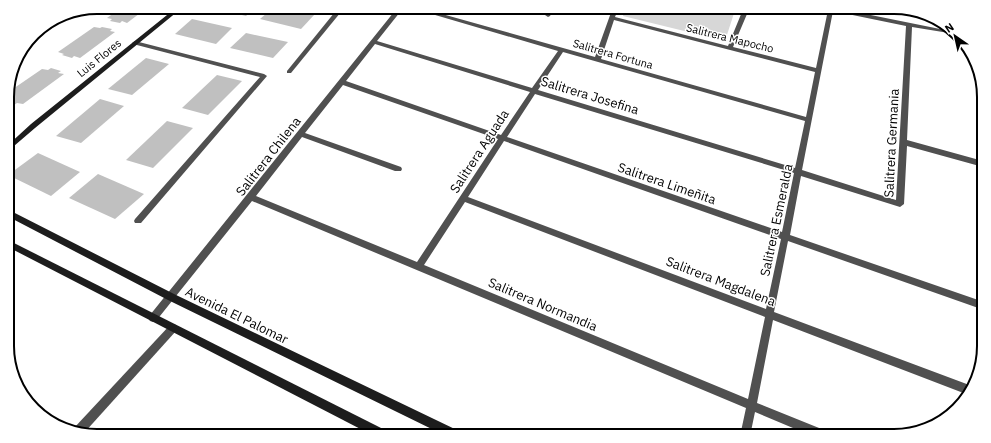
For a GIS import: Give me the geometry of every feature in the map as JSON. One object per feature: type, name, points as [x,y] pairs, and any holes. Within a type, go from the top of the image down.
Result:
[{"type":"street","name":"Luis Flores","points":[[14,144],[33,126],[171,14]]},
{"type":"street","points":[[289,72],[336,14]]},
{"type":"street","name":"Salitrera Chilena","points":[[153,318],[395,14]]},
{"type":"street","name":"Salitrera Fortuna","points":[[435,14],[809,120]]},
{"type":"street","points":[[597,60],[613,14]]},
{"type":"street","points":[[730,48],[744,14]]},
{"type":"street","name":"Salitrera Esmeralda","points":[[746,429],[830,14]]},
{"type":"street","points":[[857,14],[946,32]]},
{"type":"street","name":"Salitrera Mapocho","points":[[612,18],[819,71]]},
{"type":"street","name":"Salitrera Germania","points":[[799,172],[900,204],[908,24]]},
{"type":"street","name":"Salitrera Josefina","points":[[373,42],[799,172]]},
{"type":"street","points":[[135,43],[264,76],[138,221]]},
{"type":"street","name":"Salitrera Aguada","points":[[418,267],[561,50]]},
{"type":"street","name":"Salitrera Limeñita","points":[[342,82],[977,304]]},
{"type":"street","name":"Luis Flores","points":[[14,138],[33,126]]},
{"type":"street","points":[[301,134],[398,169]]},
{"type":"street","points":[[902,142],[977,162]]},
{"type":"street","name":"Salitrera Normandia","points":[[251,197],[808,429]]},
{"type":"street","name":"Salitrera Magdalena","points":[[463,198],[770,313],[966,389]]},
{"type":"street","name":"Avenida El Palomar","points":[[14,215],[171,297],[443,429]]},
{"type":"street","points":[[14,246],[371,429]]},
{"type":"street","points":[[82,427],[173,328]]},
{"type":"shaded area","points":[[623,14],[734,14],[725,41],[623,16]]},
{"type":"building","points":[[112,14],[139,14],[127,23],[122,21],[120,23],[110,21],[112,19],[107,18]]},
{"type":"building","points":[[238,14],[248,14],[246,16]]},
{"type":"building","points":[[266,14],[315,14],[301,29],[260,19]]},
{"type":"building","points":[[192,19],[232,28],[216,44],[175,34]]},
{"type":"building","points":[[94,27],[112,29],[110,31],[115,32],[80,58],[74,56],[72,58],[58,52]]},
{"type":"building","points":[[246,33],[288,42],[273,58],[230,48]]},
{"type":"building","points":[[146,58],[169,64],[132,95],[108,89]]},
{"type":"building","points":[[51,68],[61,71],[58,73],[64,74],[23,104],[17,103],[14,105],[15,88],[42,69],[48,70]]},
{"type":"building","points":[[217,75],[242,81],[208,115],[182,108]]},
{"type":"building","points":[[100,99],[124,106],[81,143],[56,136]]},
{"type":"building","points":[[167,121],[193,128],[153,168],[126,160]]},
{"type":"building","points":[[38,153],[80,172],[51,196],[14,178],[14,171]]},
{"type":"building","points":[[98,174],[144,194],[115,219],[69,198]]}]
